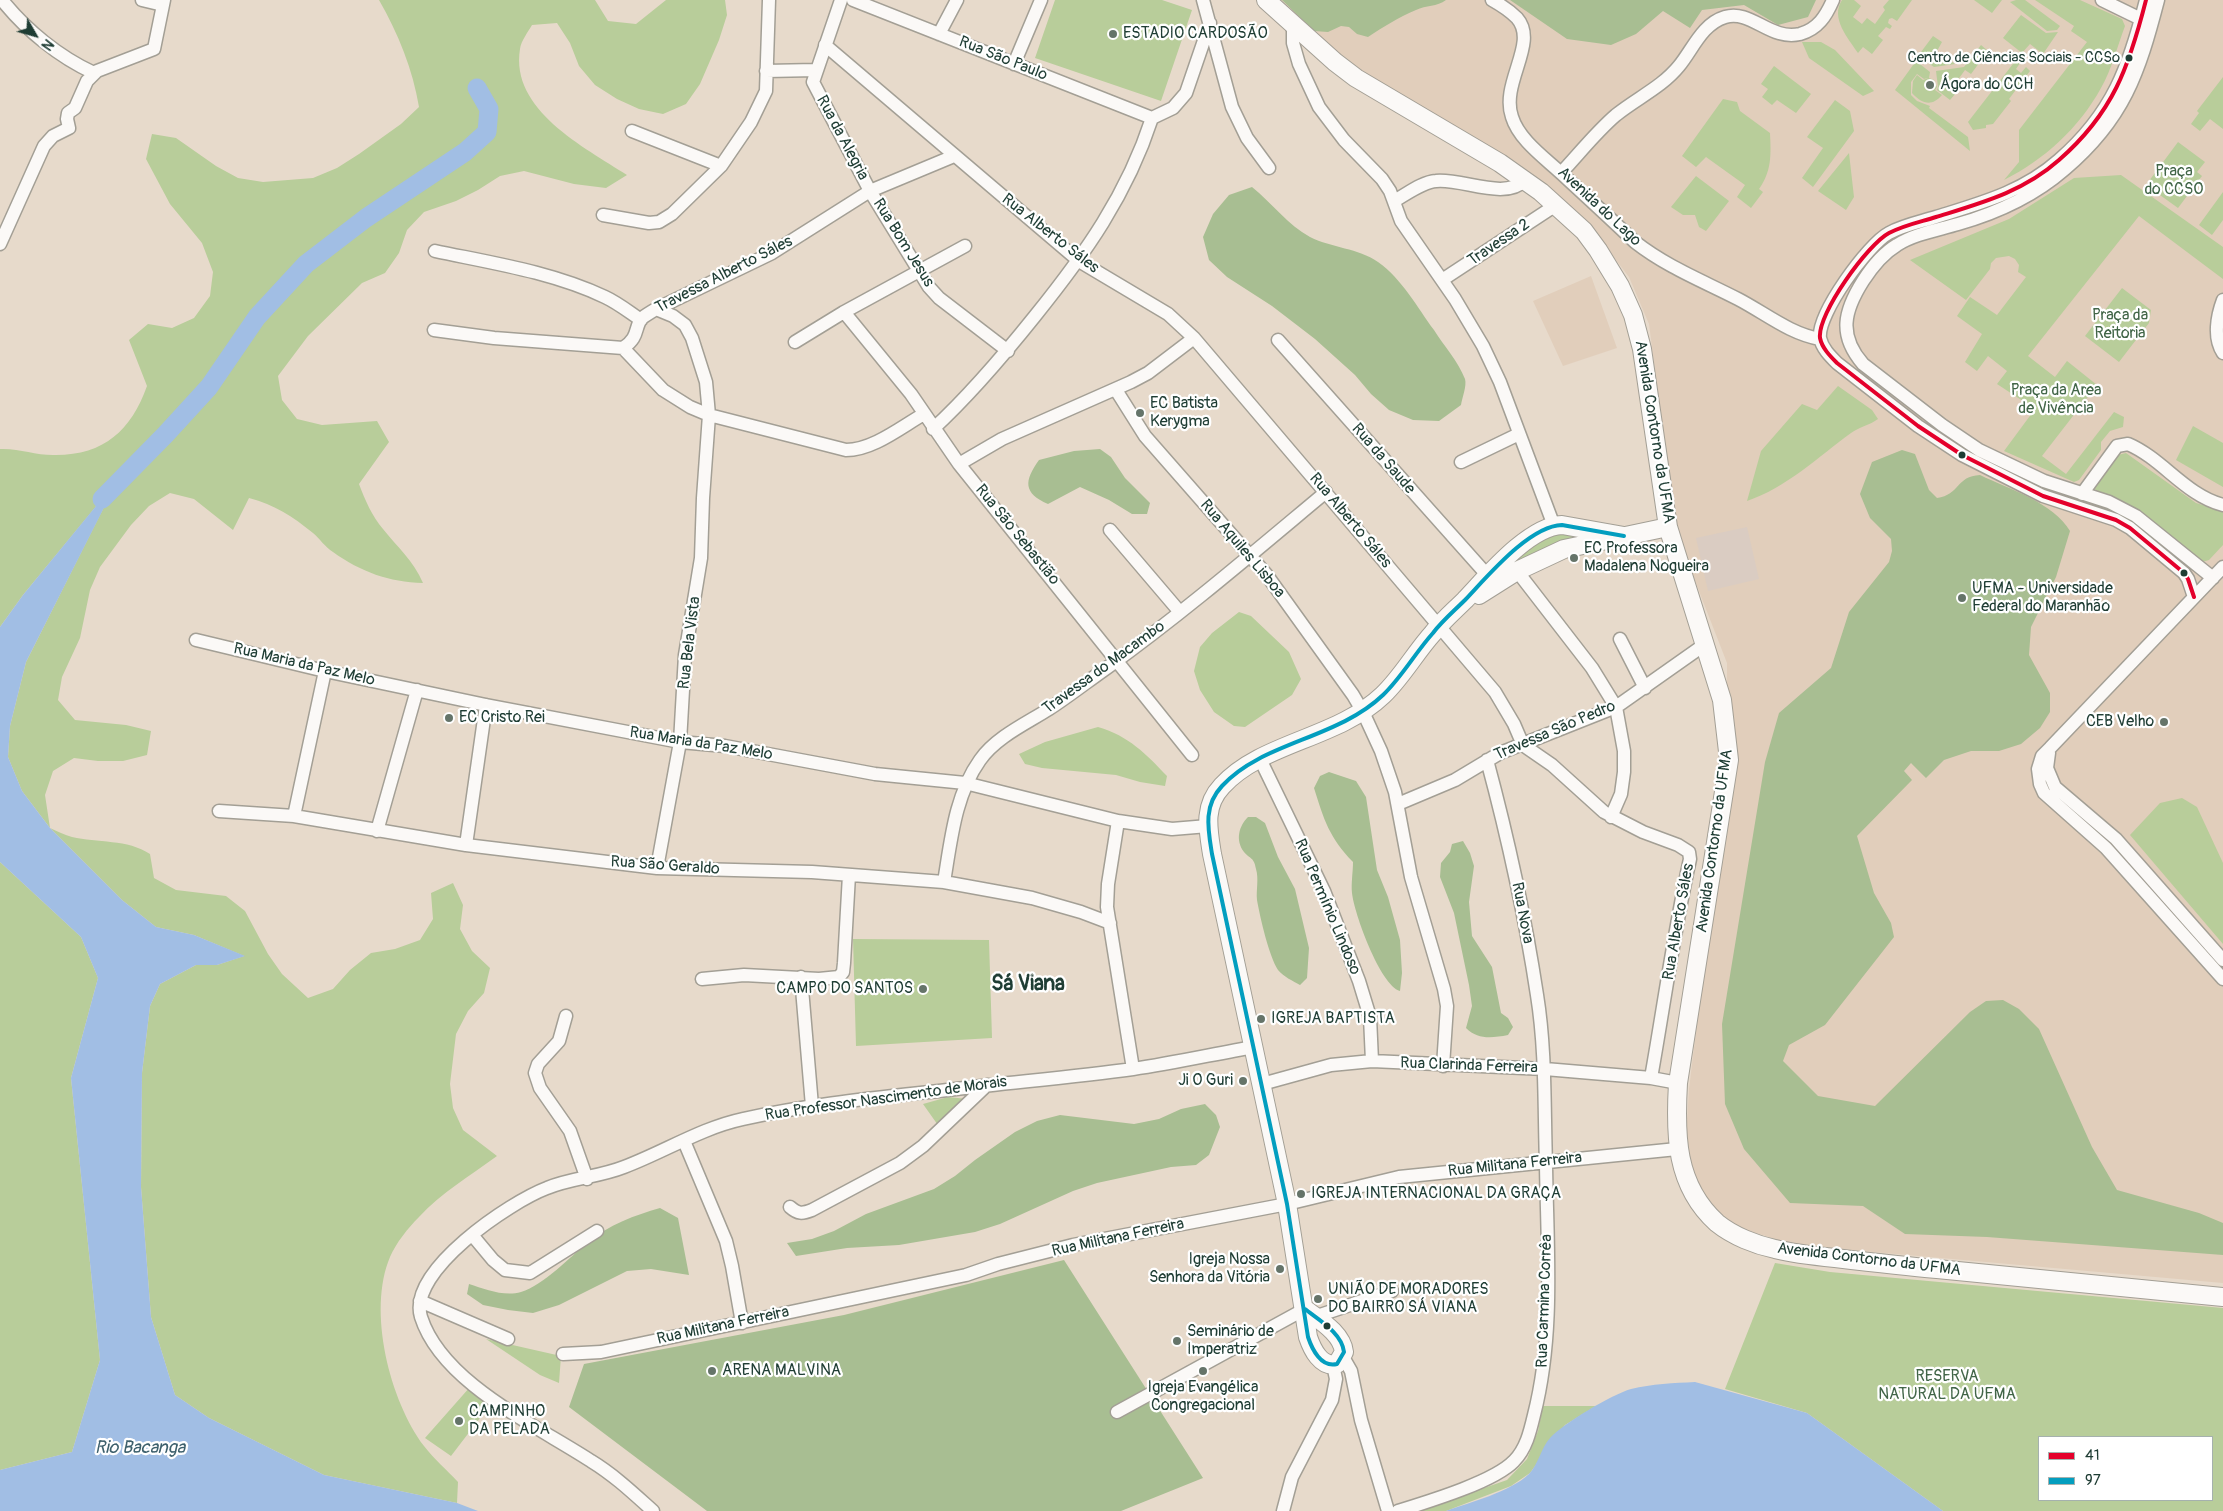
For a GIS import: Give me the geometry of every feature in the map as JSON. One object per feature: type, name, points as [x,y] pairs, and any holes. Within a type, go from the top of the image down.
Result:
[{"type":"main road","name":"Avenida Contorno da UFMA","points":[[1266,0],[1356,78],[1500,163],[1556,205],[1584,231],[1598,250],[1620,286],[1633,315],[1642,349],[1668,527],[1722,700],[1730,760],[1678,1083],[1677,1149],[1684,1172],[1692,1188],[1716,1222],[1741,1237],[1777,1250],[1876,1263],[2223,1297]]},
{"type":"main road","points":[[1310,1313],[1342,1343],[1338,1361],[1322,1360],[1312,1347],[1310,1313],[1228,931],[1208,826],[1210,803],[1219,789],[1232,776],[1250,764],[1333,728],[1363,712],[1392,686],[1438,627],[1510,555],[1536,534],[1554,526],[1624,536]]},
{"type":"main road","points":[[1454,611],[1517,571],[1564,549],[1668,527]]},
{"type":"street","points":[[2,0],[34,33],[62,54],[94,73]]},
{"type":"street","points":[[0,244],[44,146],[53,136],[69,128],[68,113],[75,108],[87,81],[94,73],[154,49],[164,3],[142,0]]},
{"type":"street","points":[[603,215],[649,223],[659,222],[672,214],[721,166],[752,122],[766,91],[769,0]]},
{"type":"street","name":"Rua da Alegria","points":[[841,0],[813,82],[870,191]]},
{"type":"street","name":"Rua São Paulo","points":[[853,0],[1152,118]]},
{"type":"street","points":[[939,34],[957,0]]},
{"type":"street","points":[[1014,64],[1041,0]]},
{"type":"street","points":[[1203,0],[1232,107],[1238,122],[1269,168]]},
{"type":"street","name":"Avenida do Lago","points":[[1492,0],[1516,17],[1524,34],[1523,49],[1510,90],[1509,104],[1512,118],[1528,142],[1635,242],[1652,255],[1668,265],[1739,299],[1801,334],[1820,339]]},
{"type":"street","points":[[1561,173],[1616,115],[1654,89],[1676,69],[1703,32],[1718,19],[1738,16],[1777,34],[1792,36],[1814,28],[1823,20],[1833,0]]},
{"type":"street","points":[[2102,0],[2146,22]]},
{"type":"street","points":[[2146,0],[2146,22],[2137,71],[2126,96],[2104,129],[2080,155],[2050,181],[2016,203],[1982,217],[1911,238],[1885,253],[1869,271],[1855,294],[1846,319],[1850,343],[1855,355],[1863,364],[1942,425],[1979,450],[2004,463],[2044,481],[2108,502],[2136,516],[2213,578]]},
{"type":"street","points":[[2158,0],[2129,59],[2114,96],[2077,144],[2039,176],[2014,191],[1989,201],[1904,226],[1878,240],[1860,261],[1826,313],[1820,329],[1820,339],[1828,354],[1837,363],[1918,426],[1962,455],[2043,496],[2102,513],[2130,528],[2178,566],[2188,579],[2194,597]]},
{"type":"street","points":[[933,429],[963,400],[1008,351],[1079,261],[1124,185],[1141,152],[1152,118],[1173,108],[1186,93],[1210,23]]},
{"type":"street","points":[[1293,25],[1293,43],[1299,64],[1319,106],[1344,140],[1382,179],[1402,221],[1483,346],[1500,382],[1554,526]]},
{"type":"street","name":"Rua Alberto Sáles","points":[[825,45],[1079,261],[1168,314],[1194,338],[1495,692],[1514,724],[1523,745],[1552,765],[1611,817],[1685,848],[1690,856],[1678,911],[1670,975],[1652,1078]]},
{"type":"street","points":[[766,71],[816,70]]},
{"type":"street","points":[[632,131],[721,166]]},
{"type":"street","name":"Travessa Alberto Sáles","points":[[623,348],[631,343],[641,320],[656,308],[772,253],[870,191],[954,156]]},
{"type":"street","points":[[1394,201],[1434,181],[1507,190],[1520,185],[1525,180]]},
{"type":"street","name":"Rua Bom Jesus","points":[[870,191],[929,287],[939,298],[1008,351]]},
{"type":"street","name":"Travessa 2","points":[[1442,280],[1556,205]]},
{"type":"street","points":[[795,342],[844,312],[965,246]]},
{"type":"street","points":[[435,251],[570,283],[607,298],[641,320]]},
{"type":"street","points":[[2223,300],[2217,333],[2218,345],[2223,353]]},
{"type":"street","name":"Rua Bela Vista","points":[[656,308],[673,316],[685,325],[692,338],[706,382],[709,416],[701,558],[685,655],[680,742],[657,868]]},
{"type":"street","name":"Rua São Sebastião","points":[[844,312],[880,355],[959,464],[1192,756]]},
{"type":"street","points":[[434,330],[494,338],[623,348],[663,390],[690,407],[709,416],[846,450],[856,450],[924,414]]},
{"type":"street","points":[[959,464],[1002,439],[1116,390],[1148,373],[1194,338]]},
{"type":"street","name":"Rua da Saude","points":[[1278,340],[1488,576]]},
{"type":"street","name":"Rua Aquiles Lisboa","points":[[1116,390],[1145,436],[1250,556],[1298,618],[1363,712],[1381,751],[1398,804],[1411,877],[1446,998],[1444,1066]]},
{"type":"street","points":[[1461,462],[1519,434]]},
{"type":"street","points":[[2082,494],[2117,446],[2128,444],[2204,498],[2223,505]]},
{"type":"street","name":"Travessa do Macambo","points":[[944,882],[952,831],[966,783],[981,757],[992,746],[1061,701],[1116,661],[1250,556],[1326,492]]},
{"type":"street","points":[[2102,513],[2108,502]]},
{"type":"street","points":[[1110,530],[1179,611]]},
{"type":"street","points":[[2223,567],[2042,756],[2038,769],[2040,784],[2044,793],[2106,848],[2223,979]]},
{"type":"street","points":[[1517,571],[1592,668],[1616,707],[1624,751],[1624,772],[1621,794],[1611,817]]},
{"type":"street","points":[[1620,639],[1645,688]]},
{"type":"street","name":"Rua Maria da Paz Melo","points":[[196,640],[325,671],[486,705],[680,742],[725,746],[875,774],[966,783],[1118,822],[1172,829],[1208,826]]},
{"type":"street","name":"Travessa São Pedro","points":[[1398,804],[1455,780],[1487,760],[1616,707],[1704,645]]},
{"type":"street","points":[[294,816],[325,671]]},
{"type":"street","points":[[377,831],[417,690]]},
{"type":"street","points":[[466,845],[486,705]]},
{"type":"street","points":[[2050,748],[2047,768],[2055,786],[2116,838],[2223,960]]},
{"type":"street","name":"Rua Permínio Lindoso","points":[[1260,759],[1324,891],[1359,981],[1370,1017],[1372,1061]]},
{"type":"street","name":"Rua Nova","points":[[1487,760],[1508,835],[1523,914],[1538,997],[1545,1069]]},
{"type":"street","name":"Rua São Geraldo","points":[[219,812],[294,816],[466,845],[657,868],[849,875],[944,882],[1032,898],[1081,912],[1110,923]]},
{"type":"street","points":[[1118,822],[1108,884],[1110,923],[1133,1069]]},
{"type":"street","points":[[702,979],[744,975],[839,977],[843,972],[849,875]]},
{"type":"street","points":[[801,977],[812,1106]]},
{"type":"street","points":[[566,1016],[558,1041],[538,1064],[534,1073],[540,1088],[570,1131],[587,1178]]},
{"type":"street","name":"Rua Professor Nascimento de Morais","points":[[473,1236],[504,1211],[548,1187],[622,1168],[684,1141],[740,1120],[812,1106],[1133,1069],[1254,1047]]},
{"type":"street","name":"Rua Clarinda Ferreira","points":[[1262,1084],[1330,1065],[1372,1061],[1444,1066],[1545,1069],[1652,1078],[1678,1083]]},
{"type":"street","name":"Rua Carmina Corrêa","points":[[1398,1511],[1454,1493],[1504,1469],[1514,1462],[1528,1440],[1538,1402],[1546,1347],[1548,1251],[1545,1069]]},
{"type":"street","points":[[790,1207],[797,1213],[803,1214],[889,1170],[923,1146],[987,1085]]},
{"type":"street","points":[[684,1141],[726,1241],[742,1323]]},
{"type":"street","name":"Rua Militana Ferreira","points":[[563,1354],[601,1352],[742,1323],[966,1275],[998,1264],[1073,1245],[1287,1204],[1399,1177],[1677,1149]]},
{"type":"street","points":[[597,1231],[530,1274],[505,1270],[493,1260],[473,1236],[445,1258],[429,1278],[420,1301],[420,1314],[430,1339],[440,1354],[472,1383],[501,1406],[618,1479],[653,1511]]},
{"type":"street","points":[[1117,1412],[1310,1313],[1392,1291]]},
{"type":"street","points":[[420,1301],[508,1339]]},
{"type":"street","points":[[1283,1511],[1292,1478],[1332,1400],[1338,1361]]},
{"type":"street","points":[[1338,1361],[1351,1372],[1362,1420],[1388,1511]]},
{"type":"shaded area","name":"UFMA - Universidade Federal do Maranhão","points":[[1275,0],[2223,0],[2223,1283],[1794,1245],[1718,1221],[1684,1170],[1689,1089],[1727,775],[1727,663],[1676,532],[1649,324],[1629,277],[1602,242],[1333,55]]},
{"type":"shaded area","points":[[1591,276],[1617,348],[1563,366],[1533,301]]},
{"type":"shaded area","points":[[1747,527],[1759,579],[1708,591],[1696,538]]},
{"type":"green space","points":[[379,0],[595,0],[608,21],[636,24],[666,0],[725,0],[727,15],[719,40],[700,84],[686,104],[663,114],[639,109],[617,99],[595,85],[579,66],[570,43],[557,23],[532,25],[520,49],[520,71],[526,90],[538,108],[554,124],[572,139],[627,175],[606,188],[574,184],[524,171],[500,176],[456,201],[424,212],[407,230],[399,253],[385,273],[362,283],[308,336],[278,376],[282,400],[297,419],[322,425],[377,421],[389,442],[359,484],[375,519],[410,561],[423,583],[387,578],[354,565],[330,550],[313,533],[290,516],[267,504],[249,498],[233,530],[194,499],[170,493],[149,506],[131,525],[100,567],[90,590],[80,638],[62,677],[58,700],[75,720],[126,725],[151,731],[147,755],[123,761],[98,761],[74,758],[53,771],[45,795],[50,828],[22,791],[8,757],[10,726],[26,662],[117,481],[23,595],[0,627],[0,449],[46,455],[71,454],[87,451],[113,438],[133,416],[147,386],[129,340],[148,324],[172,328],[194,318],[210,296],[213,272],[202,243],[170,204],[146,159],[152,134],[176,138],[216,166],[238,178],[263,182],[313,178],[337,168],[359,154],[401,124],[419,107],[413,79],[404,52]]},
{"type":"green space","name":"ESTADIO CARDOSÃO","points":[[1055,0],[1162,0],[1192,10],[1161,101],[1035,58]]},
{"type":"green space","points":[[1282,0],[1446,0],[1439,4],[1420,8],[1391,22],[1368,37],[1357,34],[1349,27],[1341,26],[1328,32],[1314,31]]},
{"type":"green space","points":[[1510,0],[1816,0],[1808,17],[1778,25],[1744,5],[1702,10],[1690,28],[1663,11],[1636,34],[1611,45],[1567,39]]},
{"type":"green space","points":[[1842,0],[1854,0],[1861,6],[1853,17],[1862,24],[1867,18],[1875,24],[1885,10],[1883,7],[1889,0],[1912,0],[1897,21],[1892,18],[1889,19],[1888,23],[1892,26],[1890,29],[1886,27],[1878,36],[1883,40],[1872,54],[1863,47],[1858,53],[1845,34],[1838,14]]},
{"type":"green space","points":[[1974,0],[2002,0],[1992,13]]},
{"type":"green space","points":[[2025,0],[2060,26],[2057,30],[2047,31],[2010,2]]},
{"type":"green space","points":[[2035,0],[2080,0],[2122,19],[2125,26],[2105,81],[2082,116],[2059,142],[2046,153],[2004,180],[2019,162],[2019,130],[2087,42],[2071,31],[2074,26]]},
{"type":"green space","points":[[2021,15],[2046,33],[2058,32],[2043,54],[2030,44],[2022,53],[2003,38]]},
{"type":"green space","points":[[1933,36],[1942,42],[1937,51],[1955,64],[1934,67],[1918,56]]},
{"type":"green space","points":[[1802,42],[1821,42],[1835,50],[1874,91],[1863,96],[1809,58]]},
{"type":"green space","points":[[1981,45],[1988,51],[1971,74],[1965,70],[1951,89],[1956,93],[1950,100],[1937,90],[1936,71],[1964,67]]},
{"type":"green space","points":[[2016,60],[2020,63],[2016,69],[2021,73],[2026,67],[2030,71],[2009,99],[2011,101],[1993,124],[1986,125],[1986,128],[1973,130],[1968,122]]},
{"type":"green space","points":[[1916,61],[1930,72],[1929,78],[1934,80],[1937,87],[1935,90],[1942,95],[1931,103],[1923,102],[1916,97],[1912,93],[1913,81],[1917,75],[1923,80],[1928,78],[1924,79],[1917,74],[1911,82],[1911,95],[1917,101],[1930,106],[1929,108],[1968,137],[1970,151],[1895,90]]},
{"type":"green space","points":[[1774,66],[1811,94],[1796,113],[1777,100],[1772,105],[1762,97],[1768,89],[1761,84]]},
{"type":"green space","points":[[2223,77],[2223,129],[2210,119],[2200,131],[2191,124],[2199,113],[2197,111]]},
{"type":"green space","points":[[1723,99],[1737,102],[1740,111],[1770,133],[1768,169],[1759,189],[1763,192],[1751,208],[1737,197],[1745,185],[1706,157],[1696,167],[1682,156]]},
{"type":"green space","points":[[1835,100],[1850,111],[1854,131],[1813,187],[1802,178],[1823,148],[1807,137]]},
{"type":"green space","name":"Praça do CCSO","points":[[2178,142],[2205,162],[2197,172],[2202,176],[2178,208],[2146,185]]},
{"type":"green space","points":[[1849,153],[1854,197],[1846,210],[1818,191]]},
{"type":"green space","name":"Praça da Area de Vivência","points":[[2121,175],[2223,247],[2223,279],[2139,216],[2028,356],[2055,377],[2067,361],[2097,385],[2042,456],[2066,474],[2114,412],[2124,417],[2123,427],[2110,431],[2101,442],[2101,450],[2079,480],[2074,482],[2004,451],[2035,409],[1997,384],[2007,371],[1988,356],[1977,371],[1965,362],[1982,334],[1957,316],[1970,297],[1997,315],[2026,277],[2018,272],[2019,265],[2015,259],[2009,256],[1996,258],[1991,263],[1990,269],[1966,300],[1910,260],[2009,219],[2074,178]]},
{"type":"green space","points":[[1696,176],[1729,201],[1706,231],[1699,227],[1695,215],[1683,215],[1671,207]]},
{"type":"green space","points":[[1252,187],[1287,220],[1310,237],[1370,257],[1387,269],[1402,285],[1462,372],[1465,385],[1461,405],[1439,421],[1413,420],[1389,410],[1371,394],[1355,375],[1315,339],[1272,306],[1227,277],[1209,260],[1203,237],[1213,214],[1229,195]]},
{"type":"green space","points":[[2223,192],[2223,220],[2212,235],[2199,225]]},
{"type":"green space","name":"Praça da Reitoria","points":[[2122,288],[2151,310],[2149,323],[2119,362],[2085,336]]},
{"type":"green space","points":[[1838,386],[1872,410],[1878,419],[1851,433],[1788,480],[1747,501],[1761,451],[1802,404],[1817,410]]},
{"type":"green space","points":[[2193,426],[2223,443],[2223,487],[2176,460]]},
{"type":"green space","points":[[1100,449],[1111,457],[1125,478],[1150,503],[1147,514],[1132,514],[1109,500],[1080,487],[1048,504],[1030,491],[1028,486],[1029,480],[1039,460],[1074,451]]},
{"type":"green space","points":[[1902,450],[1915,454],[1929,490],[1937,498],[1950,493],[1966,479],[1980,475],[2017,491],[2042,505],[2063,521],[2070,531],[2056,577],[2031,627],[2029,655],[2050,693],[2050,712],[2040,728],[2021,744],[1999,751],[1971,751],[1944,760],[1926,778],[1911,763],[1904,771],[1912,780],[1857,836],[1874,893],[1891,923],[1894,937],[1825,1025],[1789,1045],[1783,1061],[1818,1096],[1875,1106],[1970,1012],[1986,1001],[2003,1000],[2019,1009],[2039,1029],[2092,1147],[2117,1190],[2199,1213],[2223,1223],[2223,1255],[1987,1237],[1905,1234],[1863,1206],[1790,1203],[1744,1149],[1725,1104],[1722,1024],[1765,762],[1779,713],[1831,668],[1849,612],[1889,562],[1892,551],[1891,539],[1870,518],[1860,494],[1872,462]]},
{"type":"green space","points":[[2126,453],[2196,503],[2223,511],[2223,545],[2209,560],[2202,562],[2131,507],[2094,489],[2118,455]]},
{"type":"green space","points":[[1565,534],[1580,536],[1497,572],[1547,536]]},
{"type":"green space","points":[[1239,612],[1251,616],[1289,652],[1301,679],[1292,695],[1245,727],[1234,726],[1214,712],[1200,690],[1194,671],[1200,647],[1212,633]]},
{"type":"green space","points":[[1098,727],[1119,735],[1144,753],[1167,776],[1165,786],[1140,782],[1116,775],[1042,768],[1025,764],[1019,754],[1045,742]]},
{"type":"green space","points":[[1329,772],[1356,781],[1366,797],[1377,870],[1388,897],[1400,940],[1402,973],[1400,991],[1392,986],[1384,976],[1369,947],[1354,903],[1352,889],[1353,862],[1338,844],[1324,819],[1314,788],[1320,776]]},
{"type":"green space","points":[[2182,798],[2197,807],[2223,863],[2223,944],[2130,835],[2160,803]]},
{"type":"green space","points":[[1248,817],[1256,817],[1265,823],[1278,857],[1295,889],[1309,948],[1307,978],[1300,985],[1278,970],[1268,946],[1257,900],[1255,865],[1241,847],[1239,838],[1240,829]]},
{"type":"green space","points":[[50,828],[72,837],[122,844],[141,849],[150,854],[154,878],[176,890],[226,896],[245,911],[268,954],[282,974],[308,998],[333,989],[350,970],[371,953],[395,949],[420,940],[433,919],[431,893],[453,883],[463,905],[460,929],[472,951],[490,968],[484,993],[468,1011],[456,1034],[450,1084],[453,1108],[463,1130],[497,1156],[437,1200],[407,1231],[390,1257],[383,1279],[381,1303],[386,1355],[392,1381],[401,1405],[424,1446],[458,1482],[457,1503],[324,1475],[209,1418],[175,1395],[151,1317],[141,1187],[142,1073],[150,1006],[160,984],[196,965],[217,965],[244,956],[194,935],[156,927],[122,900]]},
{"type":"green space","points":[[1463,841],[1470,853],[1474,866],[1469,902],[1472,936],[1492,967],[1501,1013],[1508,1018],[1513,1027],[1508,1035],[1480,1036],[1475,1035],[1466,1028],[1472,1006],[1469,985],[1454,913],[1440,877],[1441,863],[1450,852],[1452,844]]},
{"type":"green space","points":[[0,862],[81,937],[98,978],[71,1078],[100,1360],[72,1452],[0,1470]]},
{"type":"green space","name":"CAMPO DO SANTOS","points":[[853,939],[989,940],[992,1038],[856,1046]]},
{"type":"green space","points":[[948,1097],[977,1100],[940,1128],[923,1104]]},
{"type":"green space","points":[[1205,1104],[1216,1115],[1220,1127],[1209,1155],[1196,1165],[1171,1167],[1097,1183],[1073,1191],[1000,1224],[975,1232],[899,1245],[847,1248],[796,1256],[787,1243],[812,1239],[834,1231],[866,1214],[934,1189],[1015,1132],[1037,1121],[1060,1115],[1134,1124],[1159,1119],[1181,1109]]},
{"type":"green space","points":[[660,1208],[678,1218],[689,1275],[651,1269],[627,1271],[559,1305],[533,1313],[483,1305],[467,1294],[469,1284],[508,1294],[530,1288],[548,1277],[588,1242],[605,1230],[632,1217]]},
{"type":"green space","points":[[1064,1260],[1203,1478],[1121,1511],[707,1511],[569,1407],[584,1364],[844,1315]]},
{"type":"green space","name":"RESERVA NATURAL DA UFMA","points":[[1775,1263],[1830,1272],[2223,1308],[2223,1511],[1943,1511],[1807,1413],[1725,1389]]},
{"type":"green space","points":[[486,1339],[561,1356],[559,1383],[540,1375]]},
{"type":"green space","name":"CAMPINHO DA PELADA","points":[[470,1387],[490,1405],[451,1456],[425,1438]]},
{"type":"green space","points":[[1543,1406],[1596,1406],[1565,1425],[1530,1473],[1511,1486],[1446,1511],[1418,1511],[1507,1480],[1527,1459],[1538,1431]]},
{"type":"water","name":"Rio Bacanga","points":[[119,478],[26,662],[10,726],[8,757],[22,791],[50,828],[122,900],[156,927],[194,935],[245,956],[217,965],[196,965],[160,984],[150,1006],[142,1073],[141,1187],[151,1317],[175,1395],[209,1418],[324,1475],[457,1503],[478,1511],[0,1511],[0,1470],[72,1452],[100,1360],[71,1078],[98,978],[81,937],[0,862],[0,627],[23,595]]},
{"type":"water","points":[[1695,1382],[1807,1413],[1943,1511],[1446,1511],[1490,1496],[1521,1480],[1535,1466],[1550,1438],[1577,1417],[1600,1403],[1622,1392],[1639,1387]]},
{"type":"waterway","points":[[102,499],[209,387],[257,317],[306,264],[366,218],[465,152],[487,132],[489,109],[477,88]]},
{"type":"transit line","name":"41","points":[[2146,0],[2133,47],[2116,88],[2093,125],[2078,142],[2045,171],[2016,188],[1985,201],[1889,233],[1857,265],[1835,297],[1821,327],[1820,338],[1824,348],[1837,363],[1918,426],[1962,455],[2043,496],[2116,520],[2130,528],[2184,573],[2194,597]]},
{"type":"transit line","name":"97","points":[[1305,1309],[1329,1328],[1339,1339],[1344,1352],[1337,1364],[1326,1363],[1322,1360],[1315,1352],[1308,1337],[1287,1204],[1212,854],[1208,827],[1209,810],[1212,802],[1222,786],[1239,771],[1258,759],[1344,722],[1365,710],[1396,681],[1444,620],[1509,554],[1536,534],[1562,525],[1624,536]]},
{"type":"place","name":"ESTADIO CARDOSÃO","points":[[1113,34]]},
{"type":"place","name":"Centro de Ciências Sociais - CCSo","points":[[2129,58]]},
{"type":"place","name":"Ágora do CCH","points":[[1930,85]]},
{"type":"place","name":"EC Batista Kerygma","points":[[1140,413]]},
{"type":"place","name":"EC Professora Madalena Nogueira","points":[[1574,558]]},
{"type":"place","name":"UFMA - Universidade Federal do Maranhão","points":[[1962,598]]},
{"type":"place","name":"EC Cristo Rei","points":[[449,718]]},
{"type":"place","name":"CEB Velho","points":[[2164,722]]},
{"type":"place","name":"CAMPO DO SANTOS","points":[[923,989]]},
{"type":"place","name":"IGREJA BAPTISTA","points":[[1261,1019]]},
{"type":"place","name":"Ji O Guri","points":[[1243,1081]]},
{"type":"place","name":"IGREJA INTERNACIONAL DA GRAÇA","points":[[1301,1194]]},
{"type":"place","name":"Igreja Nossa Senhora da Vitória","points":[[1280,1269]]},
{"type":"place","name":"UNIÃO DE MORADORES DO BAIRRO SÁ VIANA","points":[[1318,1299]]},
{"type":"place","name":"Seminário de Imperatriz","points":[[1177,1341]]},
{"type":"place","name":"ARENA MALVINA","points":[[712,1371]]},
{"type":"place","name":"Igreja Evangélica Congregacional","points":[[1203,1371]]},
{"type":"place","name":"CAMPINHO DA PELADA","points":[[459,1421]]},
{"type":"district","name":"Sá Viana","points":[[1028,985]]}]
